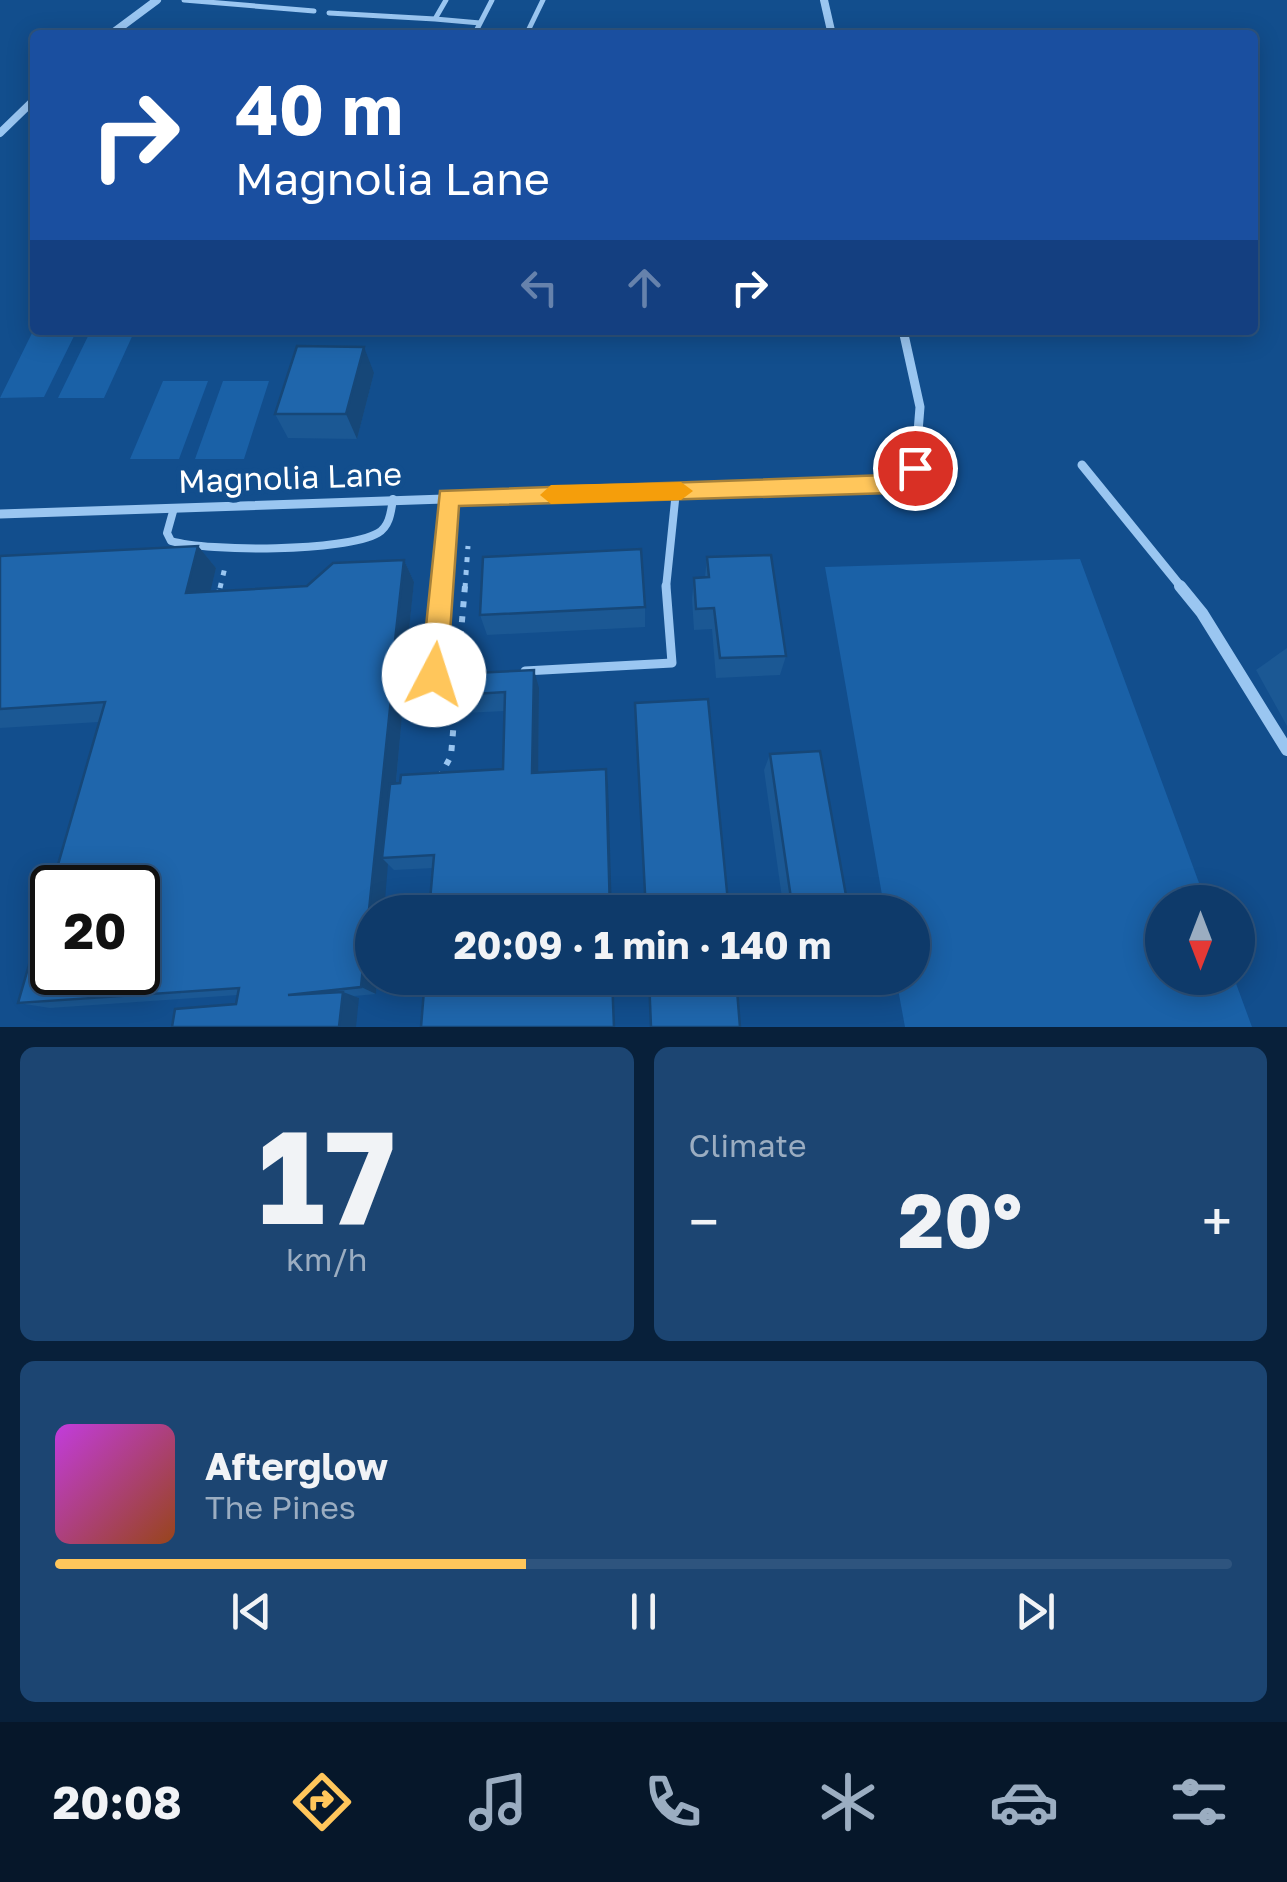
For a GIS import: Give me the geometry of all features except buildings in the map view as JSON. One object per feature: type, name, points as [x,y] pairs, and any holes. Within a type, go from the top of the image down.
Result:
[{"type":"street","points":[[117,30],[157,0]]},
{"type":"street","points":[[824,0],[831,30]]},
{"type":"street","points":[[0,133],[30,104]]},
{"type":"street","name":"Magnolia Lane","points":[[0,514],[891,484],[905,479],[915,468],[920,408],[904,335]]},
{"type":"street","points":[[1082,466],[1202,613],[1287,750]]},
{"type":"lane","points":[[184,0],[314,11]]},
{"type":"lane","points":[[435,19],[446,0]]},
{"type":"lane","points":[[476,30],[492,0]]},
{"type":"lane","points":[[528,30],[543,0]]},
{"type":"lane","points":[[329,13],[480,23]]},
{"type":"lane","points":[[24,109],[30,110]]},
{"type":"lane","points":[[521,671],[672,663],[666,589],[676,491]]},
{"type":"lane","points":[[448,498],[434,675],[458,674]]},
{"type":"lane","points":[[174,508],[168,533],[171,541],[197,548],[356,541],[382,530],[390,520],[393,499]]},
{"type":"path","points":[[228,557],[216,602],[235,601]]},
{"type":"shaded area","points":[[31,335],[75,335],[44,397],[0,398]]},
{"type":"shaded area","points":[[89,335],[133,335],[104,398],[58,398]]},
{"type":"shaded area","points":[[163,381],[208,381],[179,459],[130,459]]},
{"type":"shaded area","points":[[223,381],[269,381],[244,459],[195,459]]},
{"type":"shaded area","points":[[1080,559],[1200,885],[1145,885],[1145,995],[1240,995],[1252,1027],[905,1027],[899,995],[930,995],[930,895],[882,895],[825,567]]},
{"type":"slow traffic","points":[[551,495],[681,491]]},
{"type":"route","points":[[434,675],[448,498],[891,484],[905,479],[915,468]]}]
